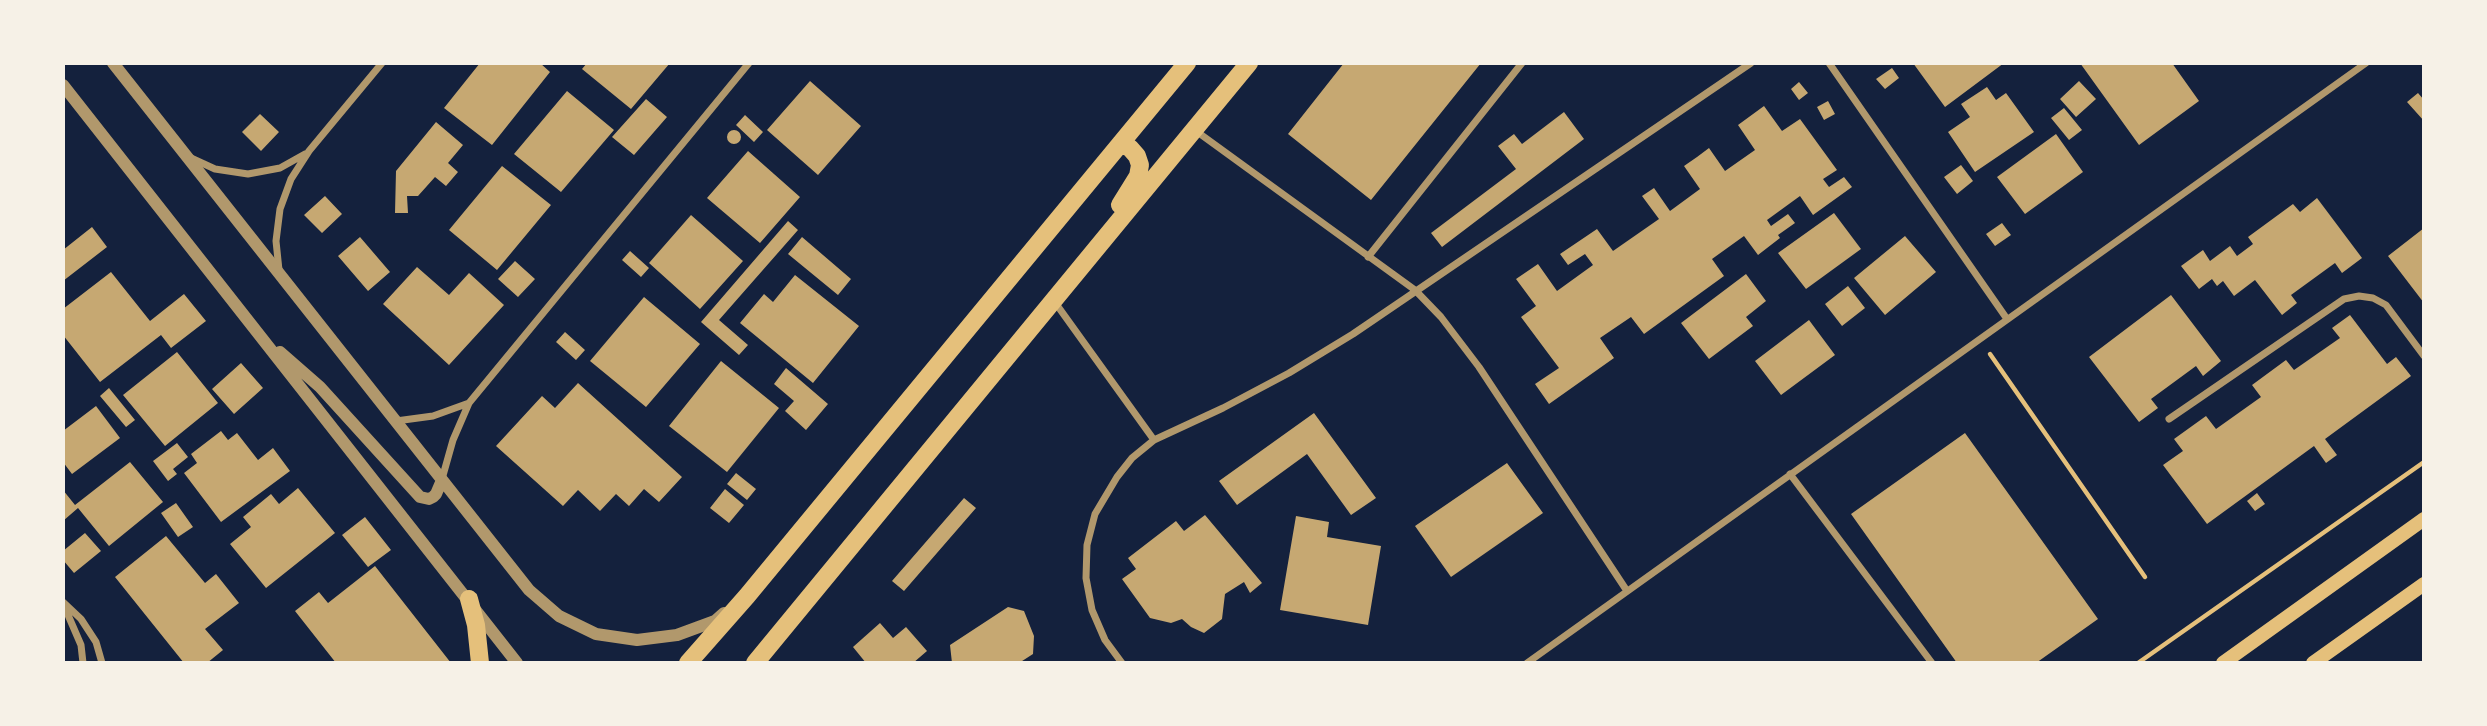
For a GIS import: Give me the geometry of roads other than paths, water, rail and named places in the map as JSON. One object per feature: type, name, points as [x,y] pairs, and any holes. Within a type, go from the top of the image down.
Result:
[{"type":"main road","points":[[688,663],[747,596],[1187,63]]},
{"type":"main road","points":[[755,663],[1249,63]]},
{"type":"main road","points":[[1066,286],[1138,176],[1140,166],[1137,156],[1130,148],[1120,144]]},
{"type":"main road","points":[[2223,663],[2424,519]]},
{"type":"main road","points":[[2313,663],[2424,584]]},
{"type":"main road","points":[[469,599],[476,625],[480,663]]},
{"type":"street","points":[[113,63],[529,590],[559,616],[596,634],[637,640],[677,635],[715,621],[747,596]]},
{"type":"street","points":[[279,274],[276,241],[280,209],[291,179],[309,152],[382,63]]},
{"type":"street","points":[[266,341],[308,374],[420,497],[429,499],[436,494],[442,480],[453,440],[469,403],[749,63]]},
{"type":"street","points":[[1368,257],[1522,63]]},
{"type":"street","points":[[1122,663],[1105,639],[1092,610],[1086,578],[1087,545],[1095,514],[1132,458],[1154,440],[1289,373],[1353,334],[1751,63]]},
{"type":"street","points":[[1829,63],[2007,319]]},
{"type":"street","points":[[1527,663],[2366,63]]},
{"type":"street","points":[[63,85],[517,663]]},
{"type":"street","points":[[1194,130],[1415,290],[1441,317],[1467,349],[1627,591]]},
{"type":"street","points":[[186,155],[215,169],[248,174],[280,167],[309,152]]},
{"type":"street","points":[[2169,419],[2344,299],[2359,296],[2373,298],[2386,305],[2424,356]]},
{"type":"street","points":[[1054,301],[1154,440]]},
{"type":"street","points":[[396,421],[433,416],[469,403]]},
{"type":"street","points":[[1790,474],[1932,663]]},
{"type":"street","points":[[63,603],[81,645],[83,663]]},
{"type":"street","points":[[63,603],[81,619],[96,642],[102,663]]}]
